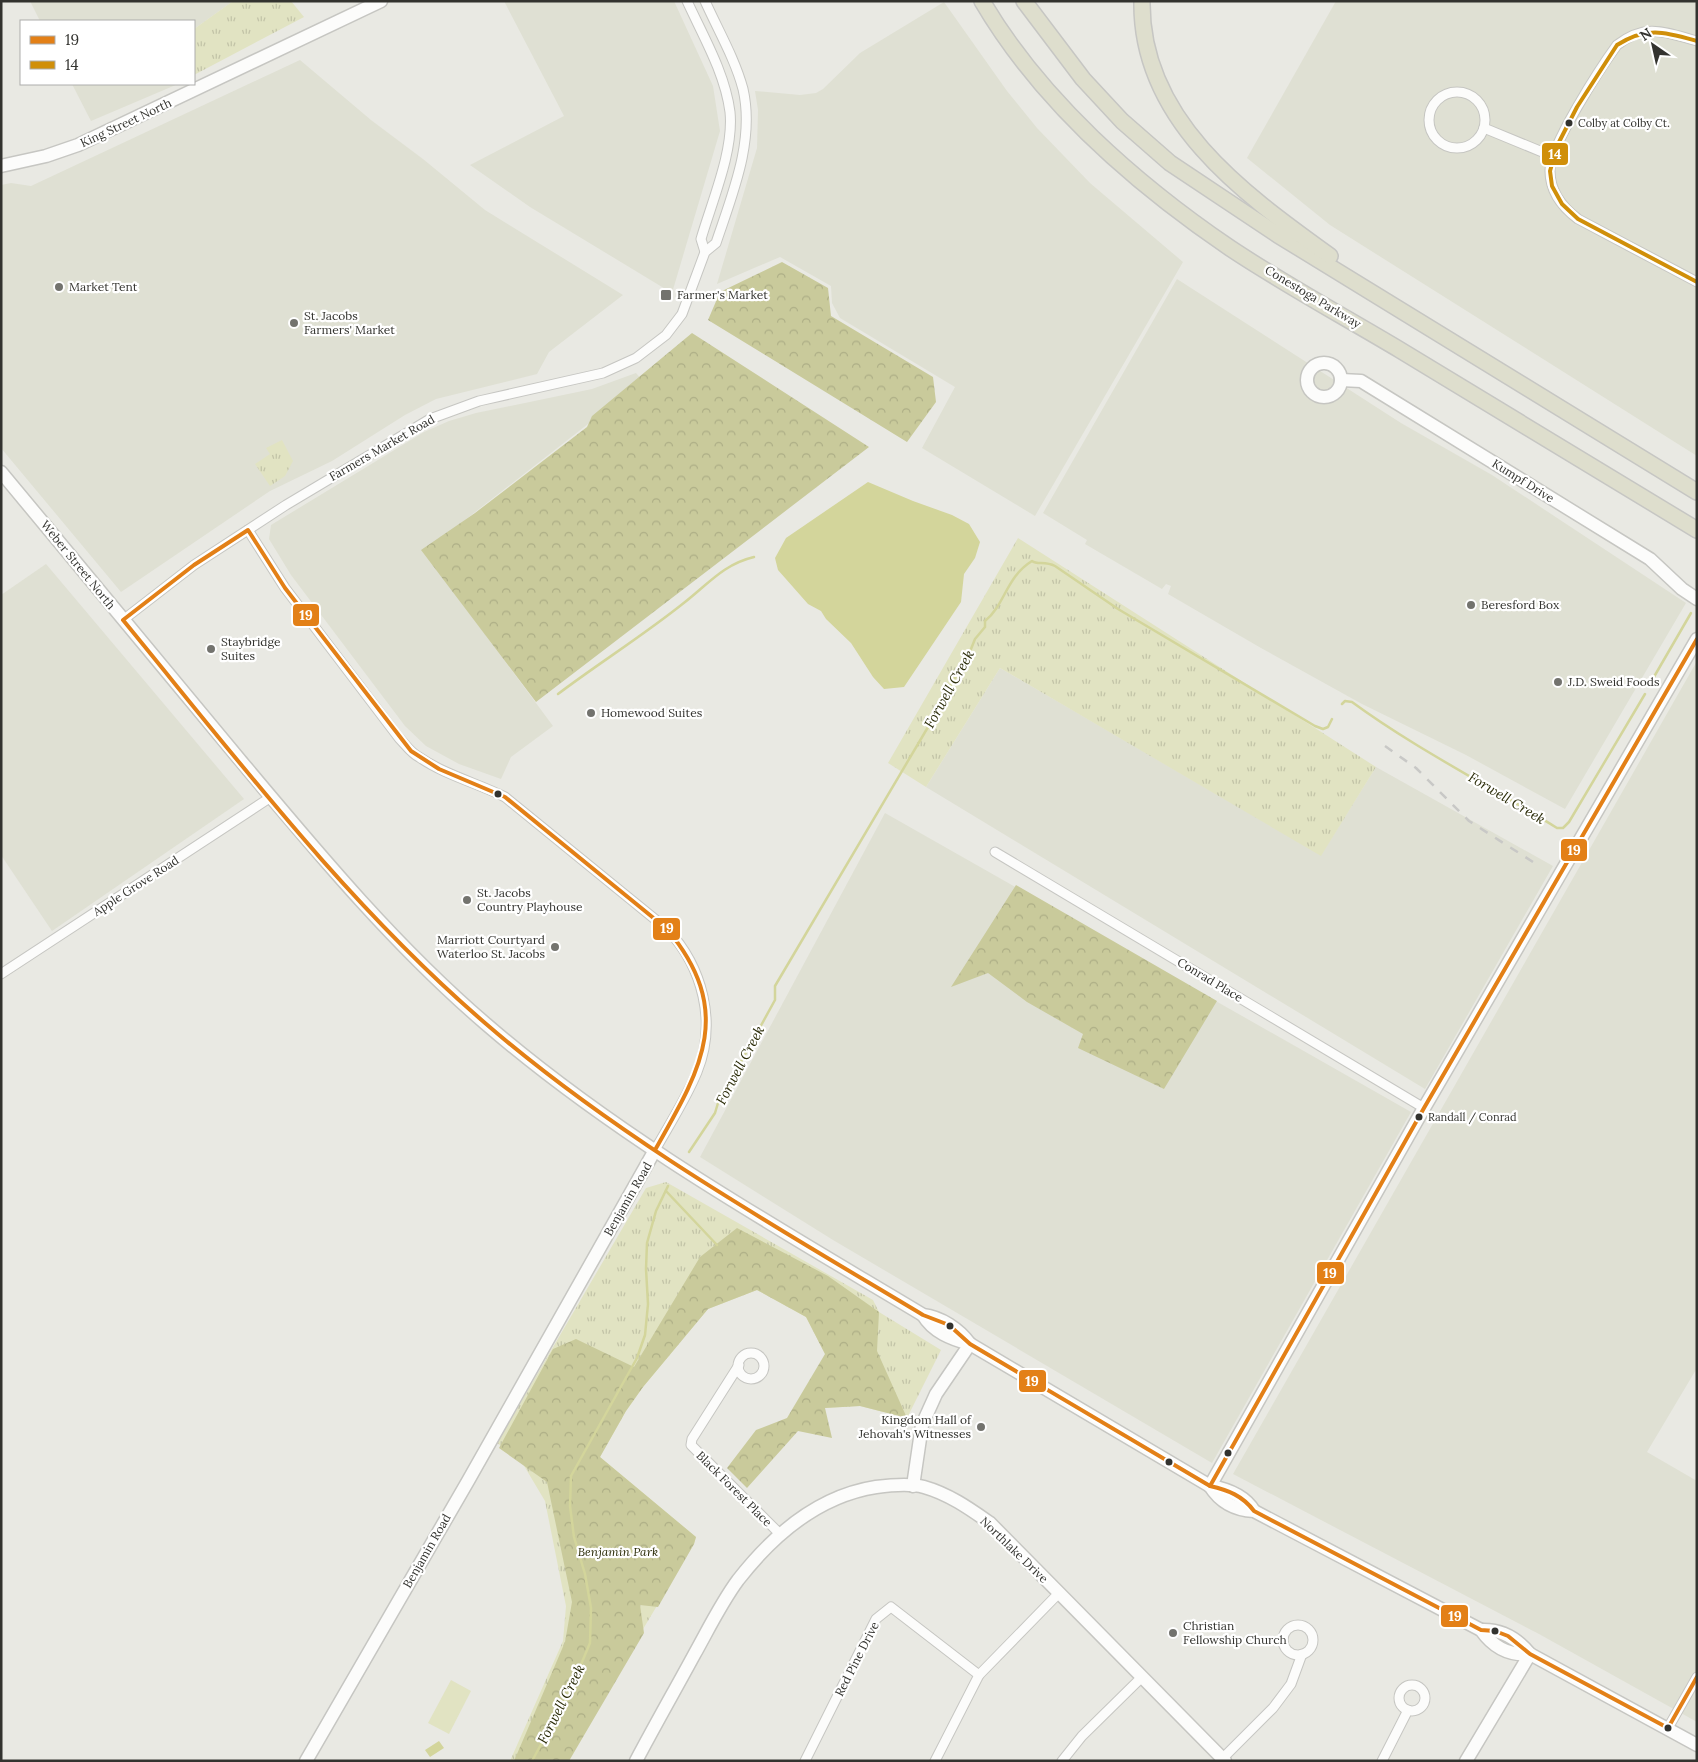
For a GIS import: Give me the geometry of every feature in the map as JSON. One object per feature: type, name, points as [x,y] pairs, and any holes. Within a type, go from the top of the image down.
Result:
[{"type":"highway","name":"Conestoga Parkway","points":[[982,1],[1027,68],[1082,127],[1152,190],[1230,248],[1697,530]]},
{"type":"highway","points":[[1024,1],[1083,79],[1122,121],[1170,163],[1278,235],[1697,492]]},
{"type":"highway","points":[[1142,1],[1142,17],[1150,56],[1168,104],[1200,149],[1233,181],[1306,239],[1378,290],[1393,305]]},
{"type":"street","name":"King Street North","points":[[1,166],[46,156],[78,145],[381,1]]},
{"type":"street","name":"Farmers Market Road","points":[[687,1],[717,66],[730,112],[728,144],[701,238],[705,252]]},
{"type":"street","name":"Farmers Market Road","points":[[123,620],[194,564],[430,418],[479,401],[603,374],[636,358],[666,335],[682,314],[705,252],[716,243],[741,160],[746,113],[743,90],[737,72],[705,1]]},
{"type":"street","points":[[1697,41],[1656,30],[1630,35],[1617,45],[1552,156],[1550,170],[1551,184],[1558,200],[1566,210],[1578,219],[1697,282]]},
{"type":"street","points":[[1447,94],[1468,94],[1482,108],[1485,119],[1484,128],[1476,141],[1469,146],[1459,149],[1448,148],[1439,143],[1430,131],[1430,112],[1436,100],[1447,94]]},
{"type":"street","points":[[1484,128],[1552,156]]},
{"type":"street","name":"Kumpf Drive","points":[[1341,380],[1361,381],[1409,410],[1650,559],[1682,589],[1697,599]]},
{"type":"street","name":"Weber Street North","points":[[1,472],[337,876],[419,961],[485,1023],[549,1075],[655,1150],[774,1226],[923,1315],[936,1317],[952,1327],[970,1344],[1210,1486],[1224,1501],[1238,1509],[1254,1511],[1481,1630],[1492,1630],[1506,1634],[1530,1654],[1697,1745]]},
{"type":"street","name":"Benjamin Road","points":[[248,530],[300,608],[399,738],[417,757],[444,771],[479,784],[505,798],[667,929],[684,949],[701,986],[706,1033],[697,1072],[655,1150],[468,1481],[306,1761]]},
{"type":"street","points":[[1210,1486],[1424,1108],[1697,639]]},
{"type":"street","name":"Apple Grove Road","points":[[1,974],[271,797]]},
{"type":"street","name":"Conrad Place","points":[[995,852],[1424,1108]]},
{"type":"street","points":[[914,1486],[922,1425],[936,1394],[970,1344]]},
{"type":"street","name":"Black Forest Place","points":[[739,1365],[692,1439],[691,1445],[781,1535]]},
{"type":"street","name":"Northlake Drive","points":[[636,1761],[726,1598],[739,1580],[781,1535],[810,1511],[840,1495],[886,1485],[924,1487],[964,1504],[984,1519],[1222,1760]]},
{"type":"street","points":[[935,1761],[979,1675],[1059,1593]]},
{"type":"street","name":"Red Pine Drive","points":[[805,1761],[876,1619],[891,1607],[979,1675]]},
{"type":"street","points":[[1222,1760],[1273,1708],[1291,1684],[1302,1654]]},
{"type":"street","points":[[1466,1761],[1530,1654]]},
{"type":"street","points":[[1668,1728],[1697,1677]]},
{"type":"street","points":[[1062,1761],[1082,1736],[1142,1678]]},
{"type":"street","points":[[1382,1761],[1408,1710]]},
{"type":"shaded area","points":[[30,1],[233,1],[195,28],[195,20],[40,20]]},
{"type":"shaded area","points":[[504,1],[674,1],[713,86],[720,131],[672,293],[530,207],[470,165],[564,116]]},
{"type":"shaded area","points":[[1336,1],[1697,1],[1697,456],[1330,225],[1247,158]]},
{"type":"shaded area","points":[[944,2],[1007,91],[1037,128],[1090,183],[1183,262],[1035,516],[922,448],[955,387],[840,318],[832,303],[831,286],[780,257],[717,284],[757,148],[758,110],[755,91],[800,95],[816,93],[823,89],[860,53]]},
{"type":"shaded area","name":"St. Jacobs Farmers' Market","points":[[300,60],[371,120],[423,159],[485,210],[623,295],[549,352],[537,374],[436,399],[405,415],[332,461],[270,491],[121,592],[1,448],[1,185],[11,183],[31,186]]},
{"type":"shaded area","points":[[73,85],[176,85],[91,121]]},
{"type":"shaded area","points":[[1177,279],[1401,423],[1492,475],[1686,603],[1565,809],[1466,755],[1362,704],[1261,648],[1168,594],[1171,586],[1166,584],[1162,589],[1085,544],[1087,540],[1043,513]]},
{"type":"shaded area","points":[[636,373],[643,381],[424,552],[553,726],[511,757],[501,779],[459,764],[426,746],[405,726],[291,575],[269,539],[271,525],[424,432],[449,421],[476,413],[592,389]]},
{"type":"shaded area","points":[[868,482],[952,515],[969,524],[980,542],[975,558],[964,574],[961,602],[904,687],[884,689],[873,677],[851,643],[826,619],[821,611],[808,604],[778,570],[775,558],[786,538]]},
{"type":"shaded area","points":[[46,564],[244,799],[52,931],[1,855],[1,595]]},
{"type":"shaded area","points":[[1697,661],[1697,1368],[1647,1452],[1697,1481],[1697,1722],[1539,1634],[1233,1474]]},
{"type":"shaded area","points":[[1000,668],[1321,855],[1376,767],[1553,866],[1425,1089],[926,787]]},
{"type":"shaded area","points":[[885,813],[1411,1112],[1212,1463],[833,1240],[700,1157]]},
{"type":"shaded area","points":[[439,1741],[444,1748],[430,1757],[425,1750]]},
{"type":"green space","points":[[233,1],[291,1],[304,17],[195,74],[195,28]]},
{"type":"green space","points":[[782,262],[828,288],[831,316],[933,377],[936,402],[907,442],[708,320],[720,292]]},
{"type":"green space","points":[[692,333],[869,447],[536,702],[421,550],[475,513],[587,427],[592,416]]},
{"type":"green space","points":[[282,440],[293,461],[285,476],[270,486],[255,464],[270,454],[266,448]]},
{"type":"green space","points":[[1018,538],[1376,767],[1321,856],[1000,668],[926,787],[888,763]]},
{"type":"green space","points":[[1016,885],[1217,1001],[1164,1089],[1078,1048],[1083,1034],[1027,1002],[988,973],[951,987]]},
{"type":"green space","name":"Benjamin Park","points":[[666,1182],[873,1300],[879,1312],[941,1350],[907,1418],[860,1406],[825,1408],[825,1354],[806,1317],[757,1290],[708,1309],[643,1387],[626,1411],[600,1457],[696,1537],[694,1544],[564,1761],[510,1761],[563,1641],[566,1606],[545,1501],[520,1459],[497,1443],[646,1188]]},
{"type":"green space","name":"Benjamin Park","points":[[737,1228],[828,1276],[879,1312],[877,1351],[907,1418],[860,1406],[825,1408],[832,1438],[798,1431],[747,1488],[727,1468],[756,1430],[787,1418],[825,1354],[806,1317],[757,1290],[708,1309],[643,1387],[626,1411],[600,1457],[696,1537],[694,1544],[658,1607],[640,1605],[644,1633],[569,1761],[514,1761],[565,1642],[572,1602],[547,1482],[499,1448],[553,1349],[576,1339],[634,1367],[700,1257]]},
{"type":"green space","points":[[451,1680],[471,1691],[449,1734],[428,1723]]},
{"type":"waterway","points":[[558,694],[669,614],[717,575],[734,564],[754,557]]},
{"type":"waterway","name":"Forwell Creek","points":[[689,1152],[715,1113],[721,1093],[729,1090],[737,1075],[735,1069],[742,1060],[775,1000],[775,986],[931,722],[942,695],[947,693],[961,668],[963,659],[969,654],[975,639],[985,627],[985,621],[997,607],[1016,575],[1032,561],[1055,566],[1118,609],[1315,726],[1323,729],[1328,727],[1332,719]]},
{"type":"waterway","name":"Forwell Creek","points":[[1651,682],[1691,613]]},
{"type":"waterway","name":"Forwell Creek","points":[[1342,704],[1345,701],[1352,702],[1427,751],[1557,828],[1563,828],[1569,822],[1645,694]]},
{"type":"waterway","name":"Forwell Creek","points":[[532,1761],[569,1693],[590,1643],[591,1608],[585,1574],[574,1537],[570,1506],[571,1476],[637,1358],[645,1335],[648,1304],[647,1243],[656,1211],[668,1186]]},
{"type":"waterway","name":"Forwell Creek","points":[[666,1191],[717,1245]]},
{"type":"railway","points":[[1385,746],[1416,768],[1469,821],[1533,862]]},
{"type":"transit line","name":"14","points":[[1697,41],[1656,32],[1638,35],[1617,45],[1577,107],[1558,144],[1550,171],[1552,186],[1562,204],[1578,219],[1697,282]]},
{"type":"transit line","name":"19","points":[[655,1150],[672,1121],[697,1066],[704,1040],[706,1014],[701,987],[688,959],[667,929],[505,797],[439,769],[411,751],[285,588],[248,530],[194,565],[123,620],[295,829],[387,930],[435,978],[485,1023],[588,1104],[642,1142],[754,1213],[923,1315],[949,1325],[970,1344],[1210,1486],[1235,1494],[1254,1511],[1481,1630],[1495,1631],[1508,1636],[1530,1654],[1668,1728]]},
{"type":"transit line","name":"19","points":[[1210,1486],[1424,1108],[1697,639]]},
{"type":"transit line","name":"19","points":[[1668,1728],[1697,1677]]},
{"type":"place","name":"Colby at Colby Ct.","points":[[1569,123]]},
{"type":"place","name":"Market Tent","points":[[59,287]]},
{"type":"place","name":"Farmer's Market","points":[[666,295]]},
{"type":"place","name":"St. Jacobs Farmers' Market","points":[[294,323]]},
{"type":"place","name":"Beresford Box","points":[[1471,605]]},
{"type":"place","name":"Staybridge Suites","points":[[211,649]]},
{"type":"place","name":"J.D. Sweid Foods","points":[[1558,682]]},
{"type":"place","name":"Homewood Suites","points":[[591,713]]},
{"type":"place","name":"St. Jacobs Country Playhouse","points":[[467,900]]},
{"type":"place","name":"Marriott Courtyard Waterloo St. Jacobs","points":[[555,947]]},
{"type":"place","name":"Randall / Conrad","points":[[1419,1117]]},
{"type":"place","name":"Kingdom Hall of Jehovah's Witnesses","points":[[981,1427]]},
{"type":"place","name":"Christian Fellowship Church","points":[[1173,1633]]}]
